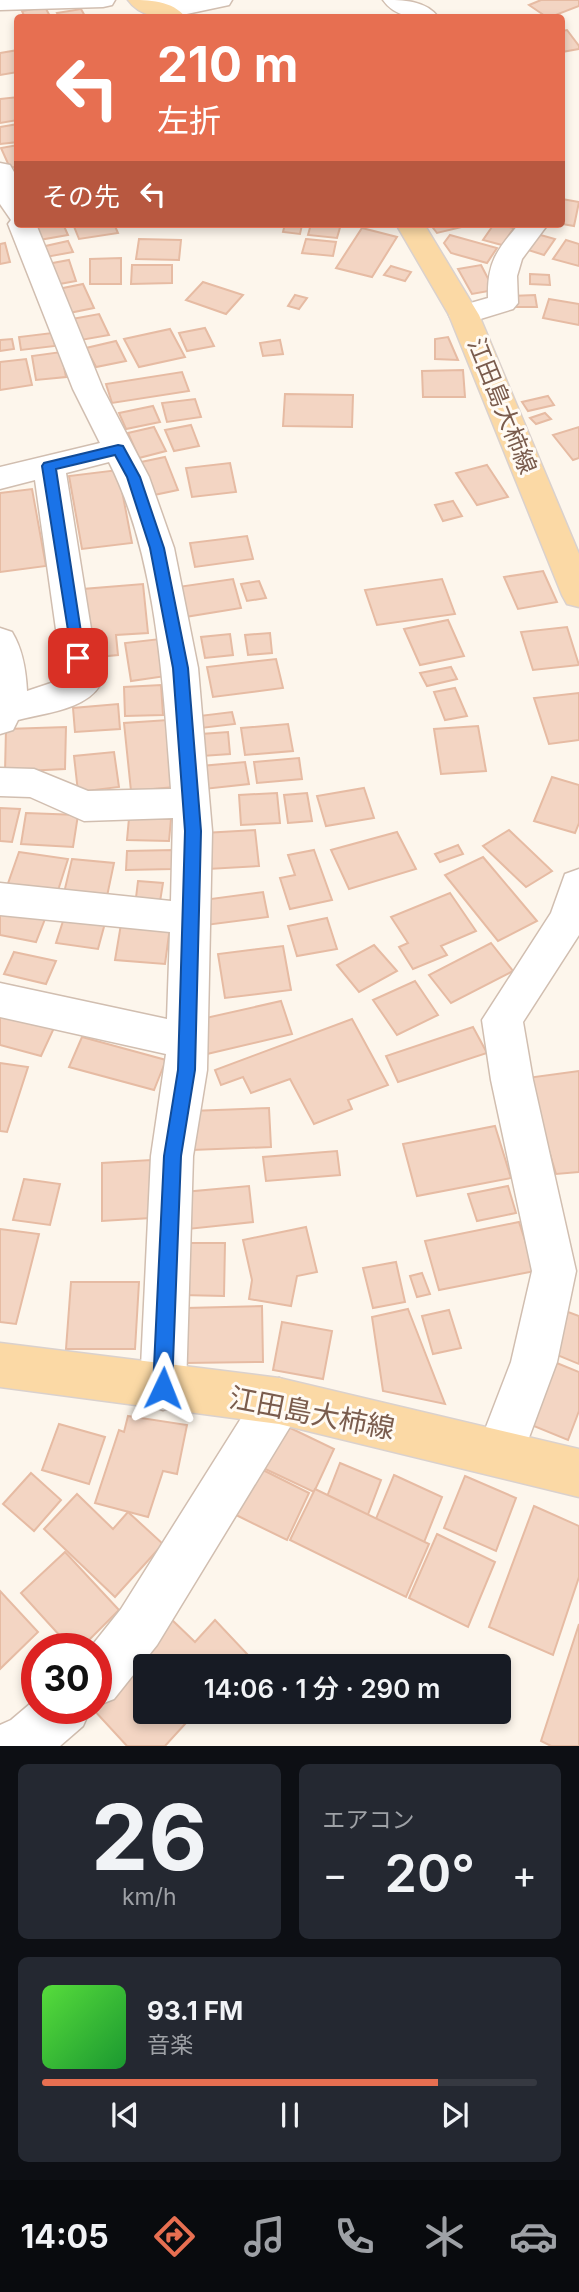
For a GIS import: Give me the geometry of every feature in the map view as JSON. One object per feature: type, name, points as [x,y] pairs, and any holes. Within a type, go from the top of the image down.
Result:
[{"type":"main road","points":[[142,0],[167,14]]},
{"type":"main road","name":"江田島大柿線","points":[[412,228],[464,315],[579,595]]},
{"type":"main road","name":"江田島大柿線","points":[[0,1365],[279,1401],[579,1473]]},
{"type":"street","points":[[0,3],[103,0]]},
{"type":"street","points":[[142,0],[182,7],[220,0]]},
{"type":"street","points":[[395,0],[420,14]]},
{"type":"street","points":[[0,171],[14,204]]},
{"type":"street","points":[[24,228],[88,389],[134,477],[157,548],[180,668],[193,831],[186,1070],[173,1156],[163,1388]]},
{"type":"street","points":[[464,315],[503,303],[501,272],[507,256],[531,228]]},
{"type":"street","points":[[0,478],[118,449]]},
{"type":"street","points":[[0,641],[10,670],[2,714],[67,694],[82,685],[49,466]]},
{"type":"street","points":[[0,782],[34,783],[84,806],[189,803]]},
{"type":"street","points":[[500,1452],[534,1362],[554,1271],[512,1080],[502,1020],[569,918],[579,885]]},
{"type":"street","points":[[0,899],[108,912],[190,918]]},
{"type":"street","points":[[0,1000],[187,1041]]},
{"type":"street","points":[[112,1661],[139,1627],[279,1401]]},
{"type":"street","points":[[12,1746],[29,1738],[46,1724]]},
{"type":"building","points":[[541,0],[579,0],[579,6],[558,14],[542,14],[529,5]]},
{"type":"building","points":[[45,7],[49,14],[23,14],[22,11]]},
{"type":"building","points":[[81,9],[84,14],[58,14]]},
{"type":"building","points":[[567,30],[579,49],[565,51]]},
{"type":"building","points":[[14,51],[14,73],[0,75],[0,53]]},
{"type":"building","points":[[14,97],[14,121],[0,123],[0,99]]},
{"type":"building","points":[[14,125],[14,142],[0,144],[0,127]]},
{"type":"building","points":[[14,146],[14,167],[10,168],[1,148]]},
{"type":"building","points":[[565,200],[579,202],[574,226],[565,224]]},
{"type":"building","points":[[34,228],[65,228],[68,235],[39,240]]},
{"type":"building","points":[[75,228],[116,228],[118,233],[79,239]]},
{"type":"building","points":[[284,228],[301,228],[300,234],[283,232]]},
{"type":"building","points":[[310,228],[340,228],[337,238],[308,235]]},
{"type":"building","points":[[362,228],[397,237],[372,277],[336,268]]},
{"type":"building","points":[[433,228],[458,228],[437,233]]},
{"type":"building","points":[[491,228],[514,228],[502,245],[483,240]]},
{"type":"building","points":[[537,234],[555,239],[544,255],[525,249]]},
{"type":"building","points":[[450,235],[497,248],[487,263],[451,253],[444,243]]},
{"type":"building","points":[[139,239],[181,240],[179,260],[136,259]]},
{"type":"building","points":[[306,239],[336,242],[333,256],[302,253]]},
{"type":"building","points":[[566,240],[579,244],[579,266],[553,259]]},
{"type":"building","points":[[68,241],[73,252],[46,257],[41,247]]},
{"type":"building","points":[[5,243],[10,262],[0,264],[0,244]]},
{"type":"building","points":[[121,258],[121,284],[90,284],[90,259]]},
{"type":"building","points":[[69,260],[76,281],[54,285],[47,264]]},
{"type":"building","points":[[132,265],[172,265],[172,283],[131,284]]},
{"type":"building","points":[[481,265],[494,290],[472,294],[458,269]]},
{"type":"building","points":[[391,266],[411,272],[405,281],[384,275]]},
{"type":"building","points":[[530,274],[549,275],[550,285],[530,284]]},
{"type":"building","points":[[203,282],[243,295],[226,314],[186,300]]},
{"type":"building","points":[[83,284],[94,308],[69,313],[58,289]]},
{"type":"building","points":[[295,295],[307,298],[299,309],[288,306]]},
{"type":"building","points":[[535,295],[537,307],[513,307],[511,296]]},
{"type":"building","points":[[549,299],[579,304],[579,325],[543,318]]},
{"type":"building","points":[[99,314],[109,335],[81,340],[72,319]]},
{"type":"building","points":[[205,328],[214,346],[187,351],[179,333]]},
{"type":"building","points":[[170,329],[185,357],[139,367],[124,339]]},
{"type":"building","points":[[52,333],[55,346],[21,350],[19,337]]},
{"type":"building","points":[[448,337],[458,360],[435,359],[435,339]]},
{"type":"building","points":[[12,339],[14,349],[0,351],[0,340]]},
{"type":"building","points":[[280,340],[283,354],[263,356],[260,343]]},
{"type":"building","points":[[116,341],[126,361],[96,367],[86,348]]},
{"type":"building","points":[[61,352],[66,377],[36,380],[32,356]]},
{"type":"building","points":[[26,359],[32,385],[0,390],[0,362]]},
{"type":"building","points":[[463,370],[465,397],[423,397],[422,371]]},
{"type":"building","points":[[182,372],[189,391],[112,403],[106,384]]},
{"type":"building","points":[[285,394],[353,395],[352,427],[283,426]]},
{"type":"building","points":[[548,396],[554,405],[528,411],[522,402]]},
{"type":"building","points":[[195,399],[201,417],[167,422],[162,403]]},
{"type":"building","points":[[153,406],[160,422],[126,429],[119,413]]},
{"type":"building","points":[[545,413],[551,419],[536,424],[530,418]]},
{"type":"building","points":[[191,425],[199,446],[174,451],[165,430]]},
{"type":"building","points":[[154,427],[166,451],[139,458],[128,433]]},
{"type":"building","points":[[579,427],[579,458],[573,460],[553,435]]},
{"type":"building","points":[[165,457],[178,490],[154,495],[141,462]]},
{"type":"building","points":[[230,463],[236,492],[192,497],[186,468]]},
{"type":"building","points":[[487,465],[508,497],[477,505],[456,473]]},
{"type":"building","points":[[118,470],[132,543],[82,549],[69,476]]},
{"type":"building","points":[[32,489],[46,566],[0,572],[0,493]]},
{"type":"building","points":[[453,501],[462,516],[443,521],[435,505]]},
{"type":"building","points":[[247,536],[253,559],[195,567],[190,543]]},
{"type":"building","points":[[543,571],[557,602],[518,609],[504,577]]},
{"type":"building","points":[[233,579],[241,608],[185,617],[178,587]]},
{"type":"building","points":[[442,579],[455,614],[377,625],[365,590]]},
{"type":"building","points":[[259,581],[266,598],[247,601],[241,584]]},
{"type":"building","points":[[143,584],[148,633],[116,635],[118,655],[88,658],[83,589]]},
{"type":"building","points":[[448,620],[464,656],[420,665],[404,629]]},
{"type":"building","points":[[567,627],[579,665],[533,670],[521,632]]},
{"type":"building","points":[[270,633],[272,653],[248,655],[245,635]]},
{"type":"building","points":[[230,634],[233,655],[205,658],[201,637]]},
{"type":"building","points":[[160,639],[166,676],[131,681],[125,643]]},
{"type":"building","points":[[276,659],[283,688],[213,697],[207,667]]},
{"type":"building","points":[[451,667],[457,679],[427,686],[420,673]]},
{"type":"building","points":[[161,685],[163,715],[125,716],[124,687]]},
{"type":"building","points":[[455,688],[467,716],[445,720],[434,692]]},
{"type":"building","points":[[579,693],[579,740],[549,744],[534,698]]},
{"type":"building","points":[[118,704],[120,729],[75,732],[73,708]]},
{"type":"building","points":[[232,712],[235,724],[201,728],[199,716]]},
{"type":"building","points":[[168,720],[175,787],[131,791],[124,723]]},
{"type":"building","points":[[288,724],[293,751],[245,755],[241,728]]},
{"type":"building","points":[[478,726],[486,771],[441,774],[434,729]]},
{"type":"building","points":[[66,727],[65,769],[5,772],[6,729]]},
{"type":"building","points":[[228,732],[230,754],[202,756],[201,734]]},
{"type":"building","points":[[114,752],[119,787],[78,792],[74,756]]},
{"type":"building","points":[[299,758],[302,779],[257,783],[254,762]]},
{"type":"building","points":[[245,762],[249,784],[204,789],[201,766]]},
{"type":"building","points":[[552,777],[579,785],[579,823],[575,833],[534,821]]},
{"type":"building","points":[[364,788],[374,818],[326,826],[317,796]]},
{"type":"building","points":[[277,793],[280,823],[241,825],[239,795]]},
{"type":"building","points":[[307,793],[312,821],[288,823],[284,795]]},
{"type":"building","points":[[0,808],[20,809],[12,842],[0,841]]},
{"type":"building","points":[[26,813],[78,815],[73,847],[21,844]]},
{"type":"building","points":[[129,818],[171,819],[169,841],[127,840]]},
{"type":"building","points":[[255,830],[259,866],[208,869],[204,833]]},
{"type":"building","points":[[509,830],[552,871],[526,887],[483,846]]},
{"type":"building","points":[[397,832],[416,869],[349,889],[331,850]]},
{"type":"building","points":[[458,845],[463,854],[440,862],[435,854]]},
{"type":"building","points":[[174,850],[173,869],[126,870],[127,851]]},
{"type":"building","points":[[314,850],[332,900],[290,909],[280,878],[295,875],[288,855]]},
{"type":"building","points":[[19,852],[68,859],[55,900],[5,892]]},
{"type":"building","points":[[483,857],[537,921],[498,941],[445,875]]},
{"type":"building","points":[[72,859],[114,863],[106,901],[63,897]]},
{"type":"building","points":[[138,881],[163,883],[159,908],[135,906]]},
{"type":"building","points":[[263,892],[268,917],[206,925],[203,900]]},
{"type":"building","points":[[450,893],[476,931],[441,946],[447,955],[413,969],[399,947],[408,943],[391,917]]},
{"type":"building","points":[[0,910],[45,919],[36,942],[0,935]]},
{"type":"building","points":[[64,918],[105,923],[98,949],[56,943]]},
{"type":"building","points":[[327,918],[337,949],[297,956],[288,926]]},
{"type":"building","points":[[121,924],[170,927],[165,964],[115,960]]},
{"type":"building","points":[[491,943],[513,971],[451,1003],[429,975]]},
{"type":"building","points":[[374,945],[397,971],[359,992],[337,965]]},
{"type":"building","points":[[283,946],[291,990],[225,998],[218,954]]},
{"type":"building","points":[[14,952],[56,961],[46,984],[4,974]]},
{"type":"building","points":[[415,981],[438,1015],[397,1035],[373,1000]]},
{"type":"building","points":[[281,1001],[292,1034],[207,1054],[197,1020]]},
{"type":"building","points":[[0,1014],[54,1028],[41,1056],[0,1045]]},
{"type":"building","points":[[352,1019],[388,1085],[348,1100],[352,1109],[314,1124],[290,1079],[251,1093],[243,1077],[221,1085],[215,1070]]},
{"type":"building","points":[[473,1027],[487,1053],[398,1082],[386,1056]]},
{"type":"building","points":[[82,1037],[166,1060],[154,1090],[69,1067]]},
{"type":"building","points":[[0,1063],[28,1067],[7,1132],[0,1131]]},
{"type":"building","points":[[579,1071],[579,1172],[556,1174],[527,1078]]},
{"type":"building","points":[[269,1108],[271,1147],[192,1150],[191,1111]]},
{"type":"building","points":[[495,1126],[511,1178],[417,1196],[403,1144]]},
{"type":"building","points":[[337,1151],[340,1175],[266,1181],[263,1157]]},
{"type":"building","points":[[151,1160],[151,1218],[102,1221],[102,1163]]},
{"type":"building","points":[[24,1179],[60,1184],[50,1225],[13,1220]]},
{"type":"building","points":[[249,1186],[253,1222],[188,1229],[184,1192]]},
{"type":"building","points":[[508,1186],[516,1213],[477,1221],[468,1194]]},
{"type":"building","points":[[519,1222],[535,1271],[439,1290],[425,1241]]},
{"type":"building","points":[[306,1227],[317,1272],[297,1276],[291,1306],[249,1299],[252,1280],[243,1240]]},
{"type":"building","points":[[0,1229],[39,1234],[16,1324],[0,1322]]},
{"type":"building","points":[[184,1243],[225,1243],[224,1296],[182,1295]]},
{"type":"building","points":[[396,1262],[405,1302],[373,1308],[363,1268]]},
{"type":"building","points":[[422,1273],[430,1294],[417,1297],[410,1276]]},
{"type":"building","points":[[71,1282],[139,1282],[135,1349],[66,1349]]},
{"type":"building","points":[[262,1306],[263,1362],[185,1363],[186,1308]]},
{"type":"building","points":[[408,1309],[445,1404],[383,1391],[372,1317]]},
{"type":"building","points":[[560,1309],[579,1316],[579,1364],[545,1350]]},
{"type":"building","points":[[449,1310],[461,1348],[433,1354],[422,1316]]},
{"type":"building","points":[[282,1322],[332,1331],[323,1379],[273,1370]]},
{"type":"building","points":[[547,1359],[579,1372],[579,1411],[568,1440],[524,1422]]},
{"type":"building","points":[[128,1416],[187,1425],[177,1474],[163,1471],[148,1517],[95,1503],[119,1430],[124,1432]]},
{"type":"building","points":[[59,1424],[105,1437],[89,1484],[42,1470]]},
{"type":"building","points":[[282,1424],[334,1449],[314,1492],[261,1467]]},
{"type":"building","points":[[340,1463],[381,1480],[364,1525],[323,1507]]},
{"type":"building","points":[[257,1467],[309,1493],[287,1540],[234,1514]]},
{"type":"building","points":[[31,1473],[61,1500],[34,1531],[3,1504]]},
{"type":"building","points":[[394,1475],[442,1497],[415,1565],[366,1543]]},
{"type":"building","points":[[465,1476],[516,1498],[496,1551],[444,1528]]},
{"type":"building","points":[[315,1489],[429,1544],[406,1597],[290,1540]]},
{"type":"building","points":[[77,1494],[113,1529],[128,1512],[163,1544],[115,1597],[44,1529]]},
{"type":"building","points":[[534,1506],[579,1526],[579,1577],[553,1655],[489,1627]]},
{"type":"building","points":[[437,1534],[495,1562],[468,1627],[409,1598]]},
{"type":"building","points":[[65,1552],[119,1610],[96,1633],[57,1633],[21,1593]]},
{"type":"building","points":[[0,1591],[38,1632],[21,1633],[21,1649],[0,1669]]},
{"type":"building","points":[[169,1617],[195,1642],[215,1620],[247,1654],[133,1654],[133,1724],[185,1724],[165,1746],[127,1746],[107,1724],[112,1724],[112,1676]]},
{"type":"building","points":[[579,1624],[579,1746],[551,1746],[541,1741]]},
{"type":"route","points":[[78,658],[49,466],[118,449],[134,477],[157,548],[180,668],[193,831],[186,1070],[173,1156],[163,1388]]}]
